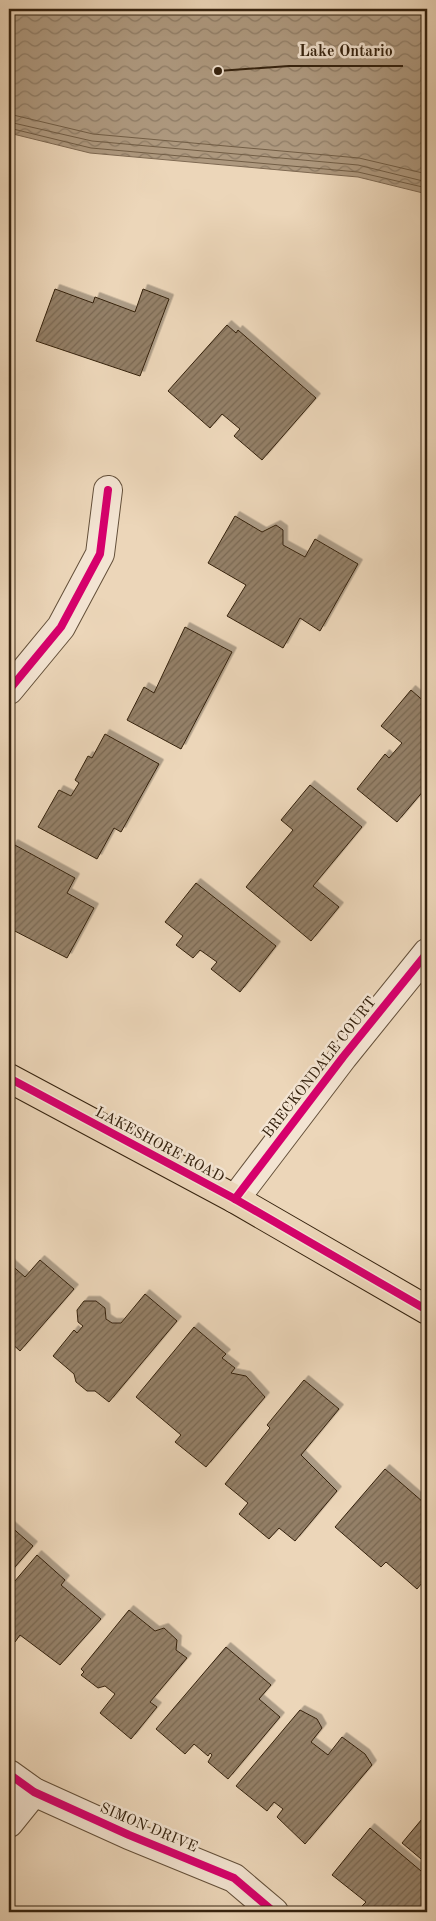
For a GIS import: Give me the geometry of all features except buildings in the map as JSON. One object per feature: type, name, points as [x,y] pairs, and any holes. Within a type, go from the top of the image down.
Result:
[{"type":"main road","name":"LAKESHORE ROAD","points":[[9,1078],[236,1199],[427,1310]]},
{"type":"street","points":[[9,690],[61,627],[100,554],[108,490]]},
{"type":"street","name":"BRECKONDALE COURT","points":[[236,1199],[343,1058],[427,953]]},
{"type":"street","name":"SIMON DRIVE","points":[[9,1774],[34,1792],[129,1835],[234,1878],[274,1912]]},
{"type":"street","points":[[9,1823],[34,1792]]},
{"type":"water","points":[[9,9],[427,9],[427,194],[358,177],[90,153],[9,133]]},
{"type":"cycle path","points":[[9,690],[61,627],[100,554],[108,490]]},
{"type":"cycle path","points":[[235,1199],[343,1057],[427,953]]},
{"type":"cycle path","points":[[9,1078],[235,1199],[427,1310]]},
{"type":"cycle path","points":[[9,1774],[34,1792],[129,1835],[234,1878],[274,1912]]},
{"type":"place","name":"Lake Ontario","points":[[218,71]]}]
